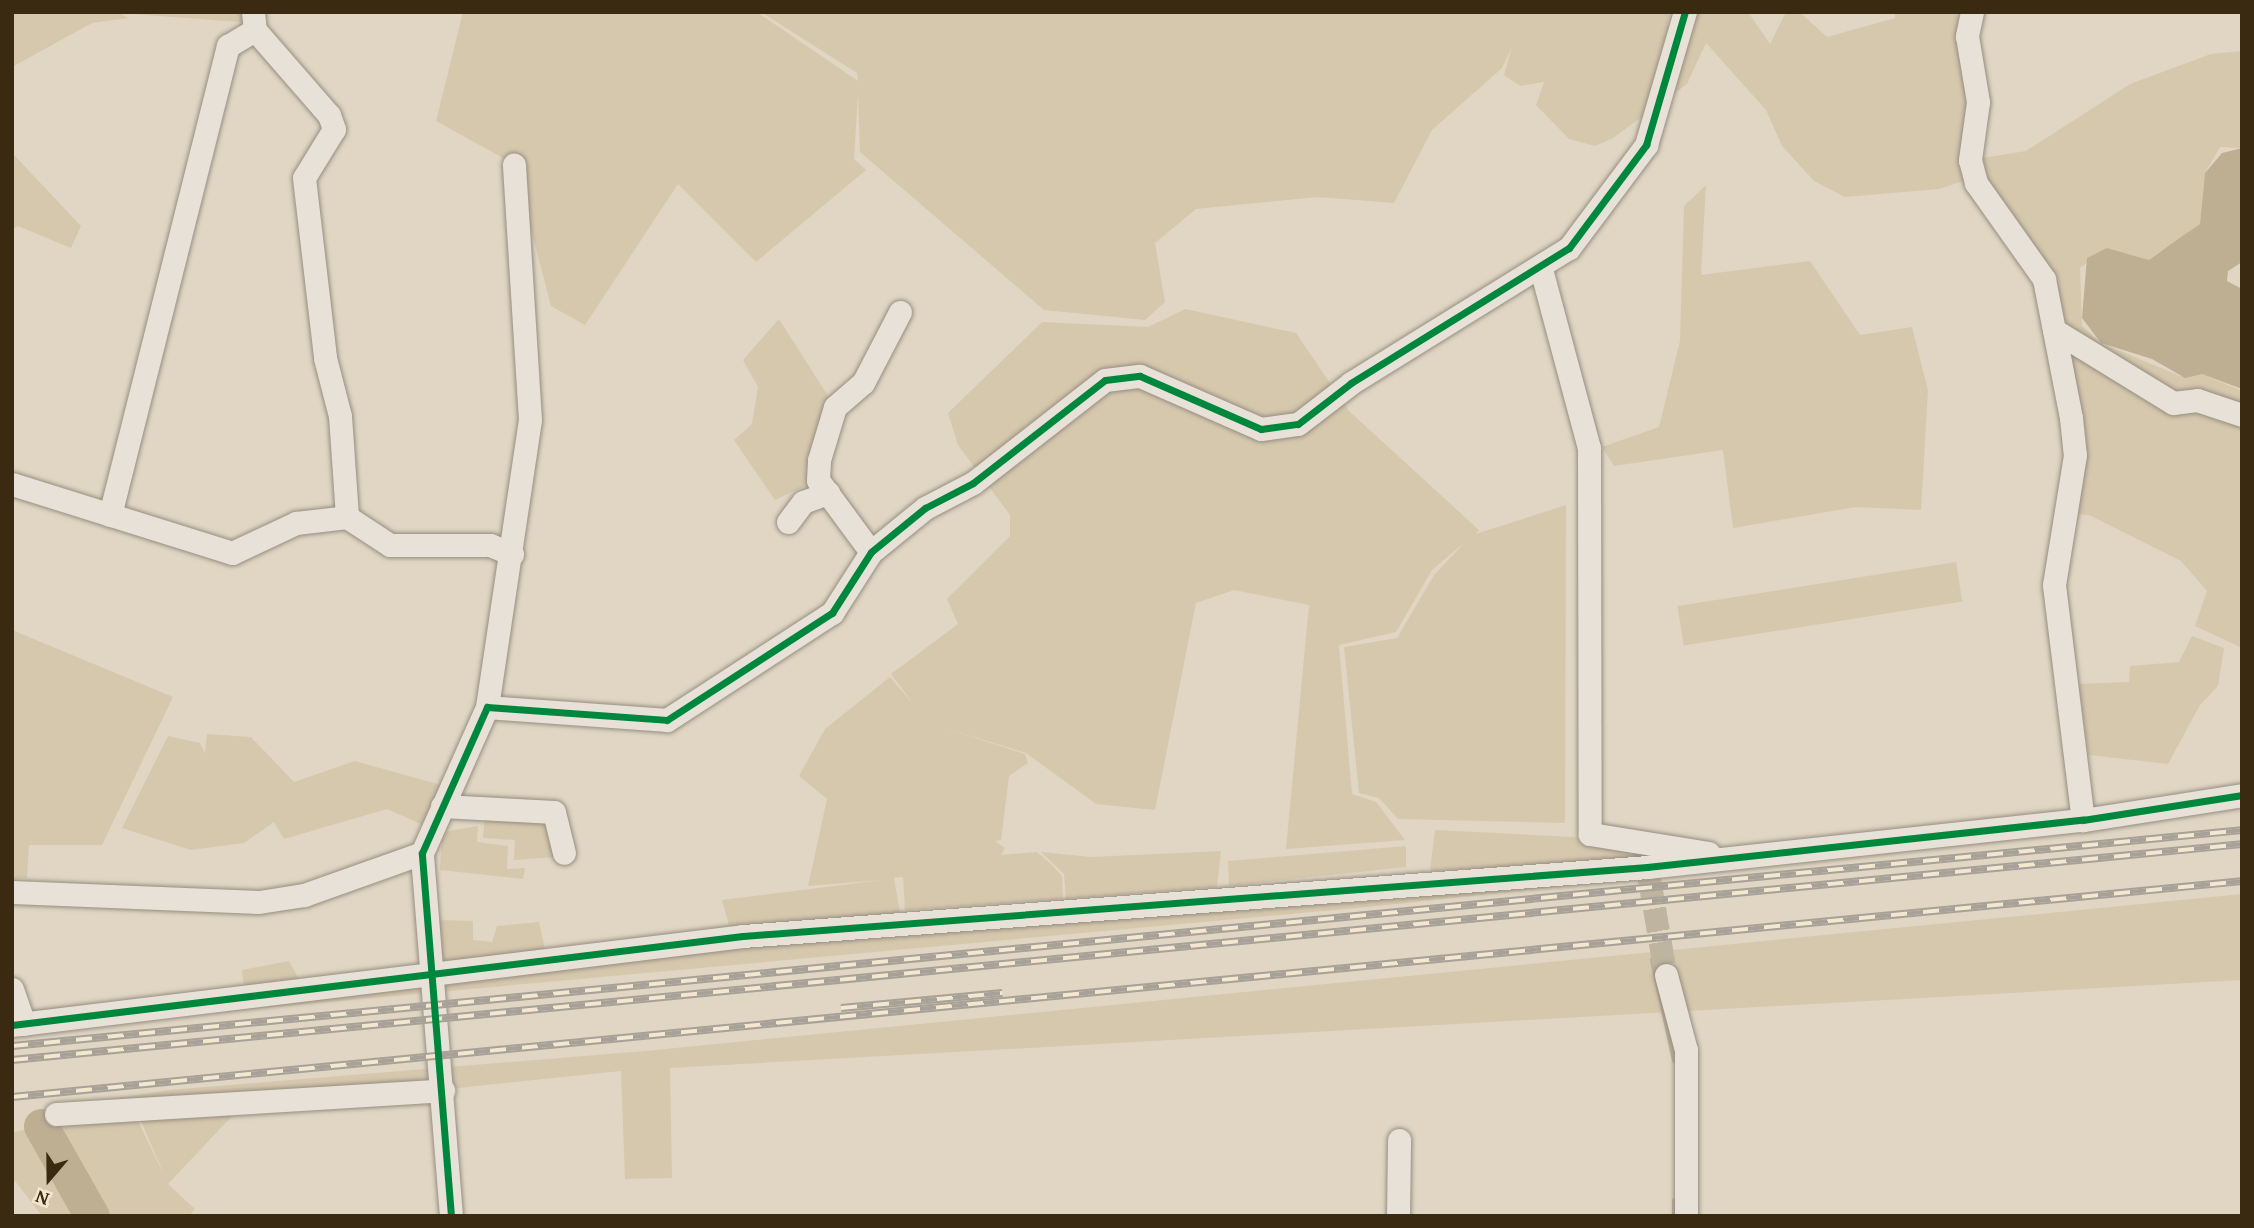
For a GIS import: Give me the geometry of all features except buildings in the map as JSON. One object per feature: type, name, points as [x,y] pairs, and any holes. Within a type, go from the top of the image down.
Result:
[{"type":"street","points":[[487,707],[667,720],[832,613],[871,552],[925,508],[974,483],[1105,380],[1140,376],[1261,429],[1279,430],[1541,269],[1569,248],[1646,145],[1685,12]]},
{"type":"street","points":[[1972,12],[1967,36],[1978,102],[1970,160],[1976,183],[2045,279],[2076,454],[2053,585],[2083,821]]},
{"type":"street","points":[[110,515],[228,46],[254,21],[330,115],[334,129],[304,178],[325,358],[340,416],[347,517]]},
{"type":"street","points":[[451,1216],[422,853],[487,707],[530,420],[514,164]]},
{"type":"street","points":[[1541,269],[1589,448],[1590,834],[1732,858]]},
{"type":"street","points":[[871,552],[818,480],[823,433],[835,407],[863,383],[900,312]]},
{"type":"street","points":[[2054,330],[2173,403],[2197,400],[2242,415]]},
{"type":"street","points":[[12,484],[232,553],[296,523],[347,517],[390,545],[489,545],[512,554]]},
{"type":"street","points":[[788,523],[803,502],[828,493]]},
{"type":"street","points":[[12,989],[18,1025],[952,916],[1732,858],[2083,821],[2242,795]]},
{"type":"street","points":[[442,806],[555,812],[564,852]]},
{"type":"street","points":[[12,892],[259,902],[304,895],[422,853]]},
{"type":"street","points":[[1666,975],[1686,1049],[1686,1216]]},
{"type":"street","points":[[56,1114],[443,1090]]},
{"type":"street","points":[[1398,1216],[1399,1140]]},
{"type":"shaded area","points":[[12,12],[118,12],[128,18],[92,23],[12,67]]},
{"type":"shaded area","points":[[128,12],[252,12],[254,23],[132,14]]},
{"type":"shaded area","points":[[463,12],[757,12],[858,81],[857,73],[761,12],[1670,12],[1667,25],[1680,31],[1686,12],[1748,12],[1770,44],[1786,12],[1800,12],[1827,37],[1895,18],[1895,12],[1957,12],[1967,99],[1966,180],[1939,189],[1845,197],[1814,181],[1782,146],[1766,110],[1706,43],[1687,84],[1613,138],[1595,146],[1569,139],[1536,105],[1544,82],[1520,86],[1504,75],[1512,47],[1502,68],[1432,130],[1394,203],[1317,197],[1196,209],[1155,243],[1165,302],[1145,320],[1044,310],[860,152],[858,94],[854,159],[866,170],[756,262],[678,184],[585,325],[551,306],[514,164],[436,121]]},
{"type":"shaded area","points":[[2242,51],[2242,148],[2220,147],[2205,173],[2200,224],[2149,260],[2107,248],[2080,268],[2082,326],[2101,343],[2180,376],[2202,374],[2242,391],[2242,648],[2195,626],[2207,591],[2181,561],[2089,515],[2072,514],[2049,279],[2060,285],[2037,269],[1970,160],[2026,151],[2130,84],[2211,54]]},
{"type":"shaded area","points":[[2242,148],[2242,262],[2228,271],[2227,281],[2242,289],[2242,389],[2202,374],[2185,378],[2152,359],[2101,343],[2082,318],[2087,258],[2107,248],[2149,260],[2200,224],[2205,173],[2222,153]]},
{"type":"shaded area","points":[[12,153],[81,226],[71,248],[18,226],[12,229]]},
{"type":"shaded area","points":[[1706,185],[1701,275],[1810,261],[1860,335],[1912,327],[1928,390],[1921,510],[1856,507],[1733,528],[1723,450],[1614,466],[1602,447],[1659,427],[1680,341],[1684,206]]},
{"type":"shaded area","points":[[1185,309],[1296,333],[1349,411],[1479,530],[1476,534],[1566,505],[1565,823],[1398,819],[1379,798],[1359,793],[1344,647],[1397,638],[1434,575],[1465,542],[1432,570],[1396,632],[1339,645],[1352,794],[1376,802],[1405,840],[1286,849],[1309,605],[1234,590],[1196,603],[1155,810],[1096,804],[1026,753],[941,727],[1025,754],[1028,763],[1009,776],[1001,840],[995,841],[1005,848],[1001,855],[1037,852],[1062,876],[1063,899],[905,910],[903,877],[894,878],[900,913],[730,929],[722,900],[882,880],[808,886],[827,799],[799,776],[825,729],[890,677],[914,705],[891,674],[958,624],[947,599],[1010,536],[1010,515],[958,445],[948,413],[1042,322],[1148,327]]},
{"type":"shaded area","points":[[779,319],[835,407],[818,480],[775,500],[734,440],[752,424],[758,387],[743,360]]},
{"type":"shaded area","points":[[1956,562],[1962,602],[1684,646],[1677,606]]},
{"type":"shaded area","points":[[12,630],[173,697],[102,845],[29,845],[27,878],[12,879]]},
{"type":"shaded area","points":[[2192,636],[2224,648],[2218,686],[2200,705],[2168,764],[2089,755],[2078,684],[2129,682],[2130,666],[2179,662]]},
{"type":"shaded area","points":[[207,734],[251,737],[294,782],[355,761],[451,788],[432,829],[387,809],[284,839],[274,822],[244,843],[191,850],[122,828],[168,736],[200,743],[205,753]]},
{"type":"shaded area","points":[[485,816],[551,817],[557,857],[514,860],[515,840],[483,838]]},
{"type":"shaded area","points":[[478,826],[477,842],[508,846],[507,869],[525,868],[523,879],[440,870],[442,832]]},
{"type":"shaded area","points":[[1435,830],[1573,837],[1628,850],[1631,860],[1430,871]]},
{"type":"shaded area","points":[[1406,846],[1406,867],[1229,886],[1228,861]]},
{"type":"shaded area","points":[[1221,851],[1217,887],[1066,899],[1064,874],[1041,852],[1091,857]]},
{"type":"shaded area","points":[[1641,878],[1367,907],[12,1031],[12,1012],[244,989],[242,970],[289,961],[301,983],[865,928]]},
{"type":"shaded area","points":[[2242,894],[2242,980],[670,1068],[672,1178],[625,1179],[621,1071],[448,1089],[86,1103],[169,1090],[645,1051]]},
{"type":"shaded area","points":[[437,920],[473,921],[473,940],[492,942],[497,926],[539,922],[545,949],[449,962],[436,955]]},
{"type":"shaded area","points":[[235,1113],[168,1184],[195,1209],[189,1216],[42,1216],[12,1177],[12,1133],[57,1121],[62,1135],[60,1118],[137,1119],[165,1177],[138,1114]]},
{"type":"waterway","points":[[1653,960],[1675,1061]]},
{"type":"waterway","points":[[41,1126],[92,1216]]},
{"type":"waterway","points":[[1675,1201],[1675,1216]]},
{"type":"tunnel","points":[[1643,841],[1666,975]]},
{"type":"railway","points":[[12,1046],[2242,830]]},
{"type":"railway","points":[[12,1060],[2242,844]]},
{"type":"railway","points":[[12,1097],[2242,881]]},
{"type":"railway","points":[[841,1008],[1002,993]]},
{"type":"cycle path","points":[[451,1216],[422,853],[487,707],[667,720],[832,613],[871,552],[925,508],[973,483],[1105,380],[1140,376],[1261,429],[1298,424],[1351,383],[1569,248],[1646,145],[1685,12]]},
{"type":"cycle path","points":[[12,1025],[743,936],[1647,867],[2083,820],[2242,795]]}]
